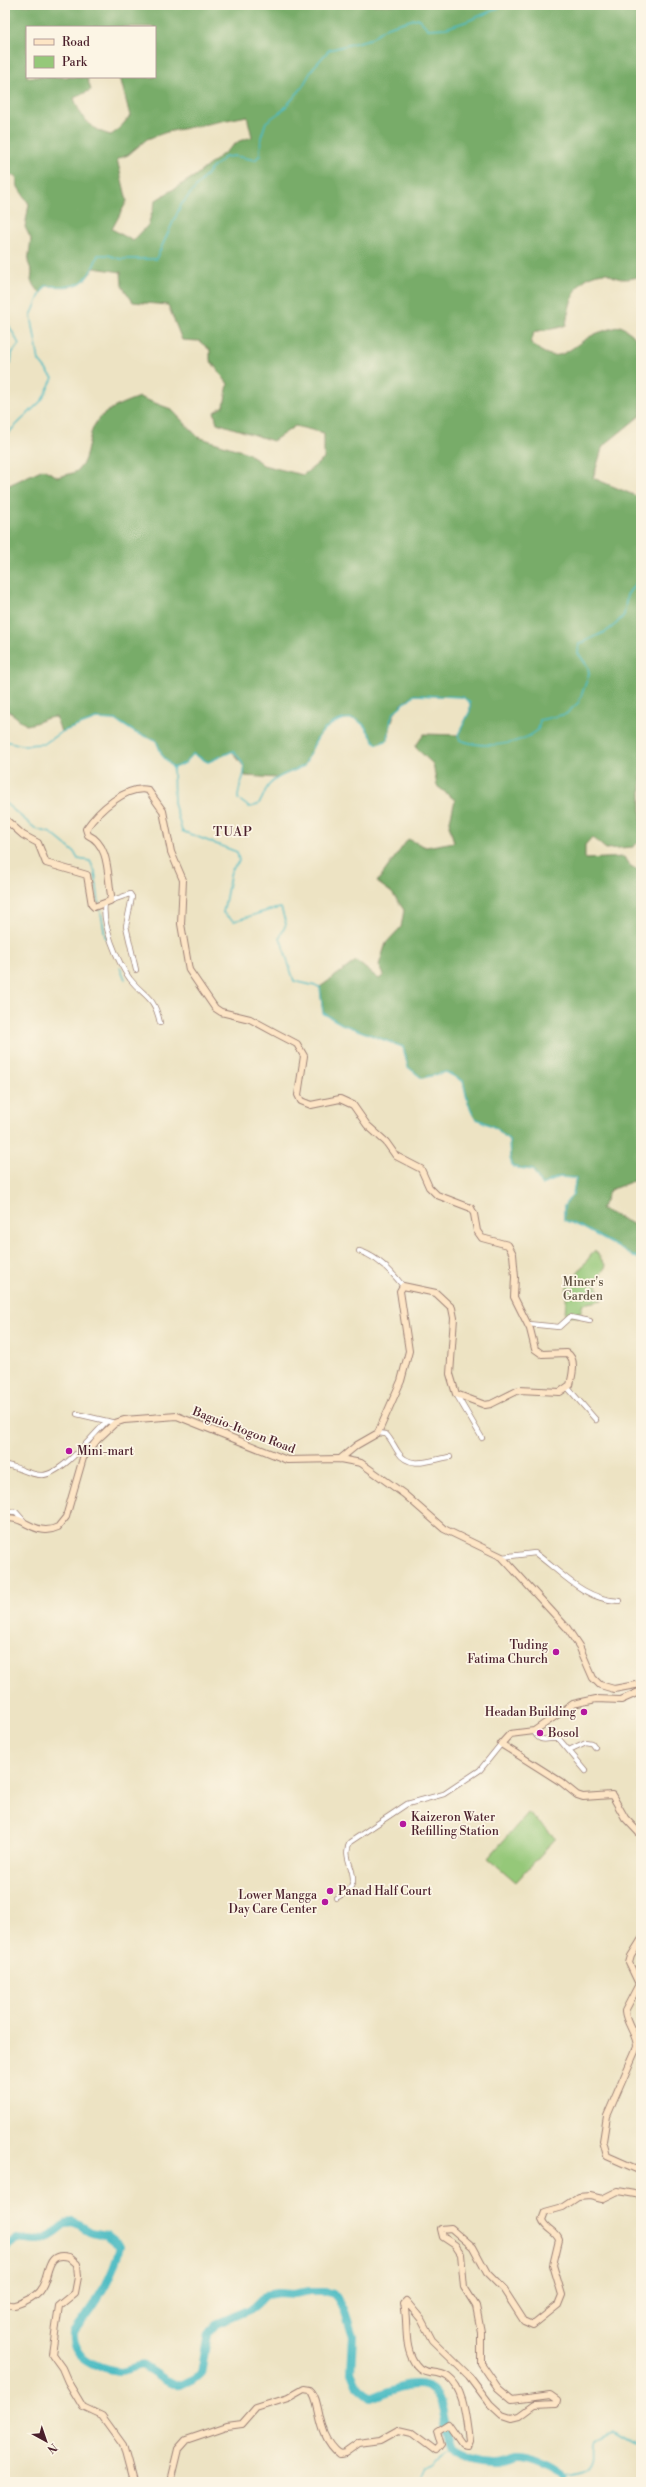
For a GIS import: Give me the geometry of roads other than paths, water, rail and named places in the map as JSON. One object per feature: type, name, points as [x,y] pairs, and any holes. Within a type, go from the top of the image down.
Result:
[{"type":"street","points":[[160,1023],[153,1001],[129,978],[107,928],[108,902],[106,859],[101,846],[95,838],[88,835],[86,829],[119,796],[131,789],[148,790],[158,801],[163,811],[171,852],[184,880],[181,906],[184,952],[189,970],[215,1008],[221,1012],[250,1019],[297,1044],[304,1056],[298,1095],[301,1101],[310,1105],[340,1100],[353,1105],[367,1125],[386,1142],[396,1156],[421,1169],[430,1187],[437,1195],[471,1208],[474,1214],[477,1231],[482,1238],[508,1245],[513,1254],[514,1297],[528,1324],[534,1349],[542,1354],[563,1352],[570,1354],[573,1373],[568,1388],[560,1392],[529,1389],[519,1390],[491,1404],[456,1394]]},
{"type":"street","points":[[5,819],[23,835],[38,843],[46,863],[87,876],[92,905],[94,907],[130,894],[132,897],[126,926],[136,970]]},
{"type":"street","points":[[359,1251],[368,1254],[389,1269],[403,1286],[436,1292],[452,1308],[454,1318],[450,1374],[456,1394],[482,1438]]},
{"type":"street","points":[[340,1459],[357,1445],[378,1433],[401,1381],[409,1351],[400,1291],[403,1286]]},
{"type":"street","points":[[528,1324],[558,1327],[570,1317],[590,1321]]},
{"type":"street","points":[[568,1388],[596,1420]]},
{"type":"street","points":[[77,1414],[115,1422]]},
{"type":"street","name":"Baguio-Itogon Road","points":[[115,1422],[140,1418],[177,1416],[287,1460],[351,1460],[372,1469],[404,1494],[444,1529],[502,1557],[567,1628],[579,1646],[594,1678],[600,1685],[614,1689],[641,1684]]},
{"type":"street","points":[[5,1465],[13,1466],[39,1475],[51,1474],[62,1467],[107,1421]]},
{"type":"street","points":[[5,1519],[14,1519],[28,1526],[45,1531],[52,1530],[62,1522],[83,1458],[98,1438],[115,1422]]},
{"type":"street","points":[[378,1433],[386,1434],[398,1453],[408,1461],[419,1463],[450,1457]]},
{"type":"street","points":[[5,1511],[16,1512],[28,1526]]},
{"type":"street","points":[[502,1557],[535,1553],[578,1586],[600,1599],[619,1601]]},
{"type":"street","points":[[336,1898],[348,1890],[354,1880],[354,1874],[347,1851],[350,1842],[407,1804],[444,1794],[480,1770],[510,1734],[534,1731],[572,1704],[596,1699],[621,1700],[641,1691]]},
{"type":"street","points":[[534,1731],[536,1736],[543,1740],[560,1739],[586,1771]]},
{"type":"street","points":[[569,1750],[586,1742],[592,1743],[595,1747]]},
{"type":"street","points":[[501,1744],[561,1782],[577,1795],[583,1797],[612,1795],[625,1818],[641,1835]]},
{"type":"street","points":[[641,1940],[628,1963],[639,1984],[625,2011],[628,2024],[636,2038],[637,2047],[607,2116],[603,2140],[607,2156],[641,2171]]},
{"type":"street","points":[[170,2482],[178,2449],[186,2440],[227,2426],[242,2424],[256,2408],[288,2398],[304,2390],[313,2392],[324,2436],[340,2454],[345,2453],[359,2443],[381,2440],[402,2430],[412,2433],[436,2451],[441,2446],[437,2434],[439,2429],[448,2424],[462,2444],[467,2445],[469,2440],[464,2406],[451,2380],[447,2376],[428,2374],[420,2369],[411,2357],[404,2303],[406,2301],[420,2319],[432,2340],[469,2376],[490,2404],[502,2415],[511,2418],[518,2416],[534,2405],[553,2405],[557,2402],[550,2395],[512,2400],[498,2388],[485,2371],[480,2355],[481,2332],[476,2306],[464,2287],[461,2254],[455,2245],[443,2237],[441,2229],[451,2228],[469,2244],[487,2273],[504,2290],[524,2321],[533,2325],[558,2305],[562,2295],[553,2266],[559,2240],[556,2234],[544,2227],[542,2220],[545,2212],[563,2207],[578,2197],[590,2196],[602,2199],[618,2191],[641,2195]]},
{"type":"street","points":[[5,2303],[10,2306],[19,2304],[38,2293],[44,2284],[48,2267],[56,2258],[69,2257],[77,2264],[78,2277],[75,2293],[62,2301],[57,2310],[52,2354],[62,2368],[68,2382],[83,2407],[102,2416],[123,2445],[133,2482]]},
{"type":"waterway","points":[[5,436],[42,400],[53,378],[39,361],[31,315],[41,292],[46,286],[66,286],[80,283],[85,280],[89,274],[98,255],[108,255],[120,259],[156,259],[181,205],[211,169],[225,157],[235,156],[255,160],[260,155],[261,137],[266,122],[283,110],[301,89],[313,68],[329,50],[370,39],[387,27],[418,18],[428,29],[446,28],[506,5]]},
{"type":"waterway","points":[[5,318],[19,344],[12,353],[11,363],[5,368]]},
{"type":"waterway","points":[[173,768],[185,763],[193,754],[208,762],[233,751],[240,758],[244,770],[238,799],[249,807],[254,806],[260,802],[270,784],[282,775],[304,766],[317,738],[333,723],[348,719],[358,721],[363,724],[377,744],[388,740],[391,719],[395,711],[414,695],[463,697],[470,703],[470,711],[458,735],[460,740],[469,743],[490,745],[511,743],[521,740],[538,730],[540,720],[566,714],[579,702],[589,674],[588,667],[578,653],[579,644],[607,631],[616,624],[624,615],[627,595],[641,576]]},
{"type":"waterway","points":[[5,741],[22,745],[44,744],[61,732],[96,719],[116,720],[136,733],[156,740],[162,755],[173,768],[174,803],[182,831],[237,852],[239,861],[231,871],[223,913],[234,921],[269,910],[281,908],[286,924],[280,937],[294,981],[320,987],[323,1013],[342,1024],[403,1047],[408,1067],[422,1078],[446,1072],[463,1081],[468,1103],[475,1118],[496,1128],[509,1140],[510,1158],[513,1167],[533,1170],[541,1185],[559,1177],[576,1178],[573,1194],[564,1206],[564,1220],[582,1227],[641,1260]]},
{"type":"waterway","points":[[5,803],[36,829],[51,833],[74,852],[78,859],[90,861],[95,872],[99,903]]},
{"type":"waterway","points":[[100,907],[105,936],[111,946]]},
{"type":"waterway","points":[[120,967],[125,979]]},
{"type":"waterway","points":[[5,2248],[17,2239],[36,2241],[51,2235],[66,2223],[74,2222],[91,2232],[106,2235],[120,2246],[117,2258],[113,2270],[101,2292],[73,2333],[73,2341],[76,2349],[87,2360],[102,2367],[121,2371],[142,2365],[165,2380],[181,2386],[194,2380],[201,2374],[208,2334],[216,2324],[253,2308],[266,2295],[278,2293],[294,2294],[310,2291],[325,2291],[333,2294],[344,2308],[353,2336],[351,2372],[357,2386],[371,2398],[392,2390],[413,2385],[431,2389],[438,2396],[442,2408],[448,2440],[452,2450],[475,2462],[498,2464],[521,2459],[535,2463],[557,2474],[563,2482]]},
{"type":"waterway","points":[[562,2477],[588,2471],[593,2463],[595,2441],[611,2433],[641,2450]]},
{"type":"waterway","points":[[420,2482],[427,2467],[452,2450]]},
{"type":"place","name":"Mini-mart","points":[[69,1451]]},
{"type":"place","name":"Tuding Fatima Church","points":[[556,1652]]},
{"type":"place","name":"Headan Building","points":[[584,1712]]},
{"type":"place","name":"Bosol","points":[[540,1733]]},
{"type":"place","name":"Kaizeron Water Refilling Station","points":[[403,1824]]},
{"type":"place","name":"Panad Half Court","points":[[330,1891]]},
{"type":"place","name":"Lower Mangga Day Care Center","points":[[325,1902]]},
{"type":"district","name":"TUAP","points":[[233,831]]},
{"type":"park label","name":"Miner's Garden","points":[[583,1289]]}]
